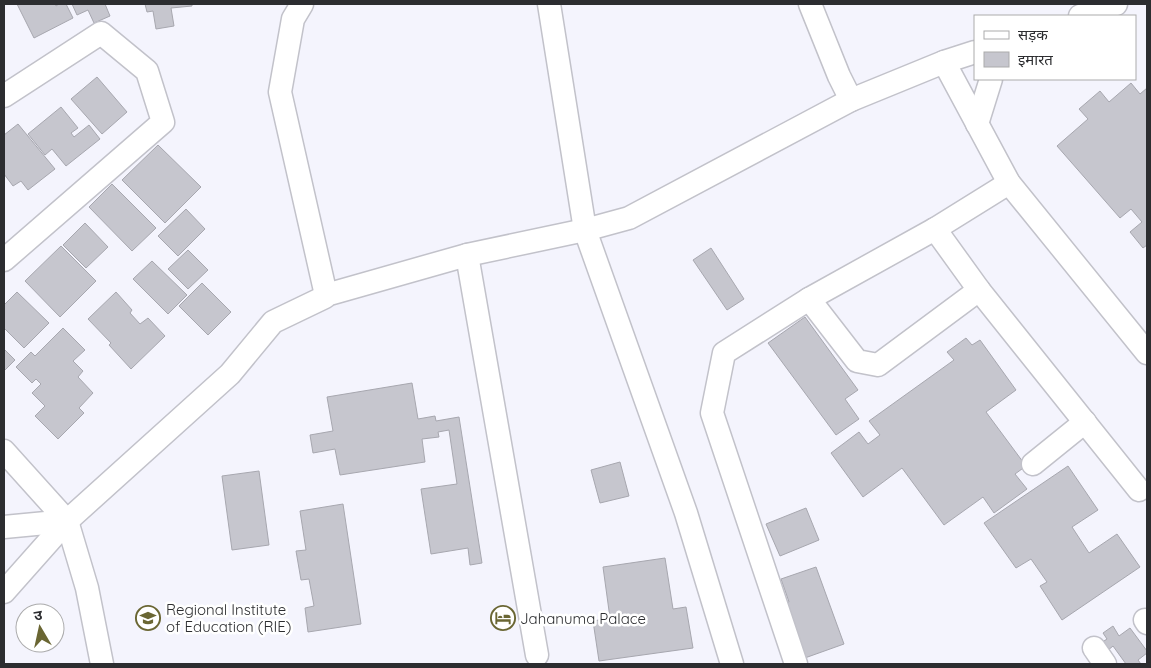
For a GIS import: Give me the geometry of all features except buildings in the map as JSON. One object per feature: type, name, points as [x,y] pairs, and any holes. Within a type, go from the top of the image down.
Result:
[{"type":"street","points":[[302,4],[293,19],[280,92],[326,295]]},
{"type":"street","points":[[549,4],[584,230],[686,513],[732,664]]},
{"type":"street","points":[[810,4],[839,76],[851,100]]},
{"type":"street","points":[[1083,15],[1116,4]]},
{"type":"street","points":[[4,96],[101,33],[148,71],[163,122],[4,260]]},
{"type":"street","points":[[4,592],[67,521],[230,374],[272,322],[326,295],[467,255],[584,230],[629,218],[851,100],[944,62],[974,52]]},
{"type":"street","points":[[944,62],[1009,182],[1147,353]]},
{"type":"street","points":[[977,124],[991,80]]},
{"type":"street","points":[[796,664],[712,413],[724,353],[809,299],[935,229],[1009,182]]},
{"type":"street","points":[[935,229],[980,290],[1139,490]]},
{"type":"street","points":[[467,255],[537,655]]},
{"type":"street","points":[[809,299],[857,361],[878,365],[980,290]]},
{"type":"street","points":[[1032,464],[1085,422]]},
{"type":"street","points":[[4,451],[67,521],[87,588],[103,664]]},
{"type":"street","points":[[4,527],[67,521]]},
{"type":"place","name":"Regional Institute of Education (RIE)","points":[[148,618]]},
{"type":"place","name":"Jahanuma Palace","points":[[503,618]]}]
